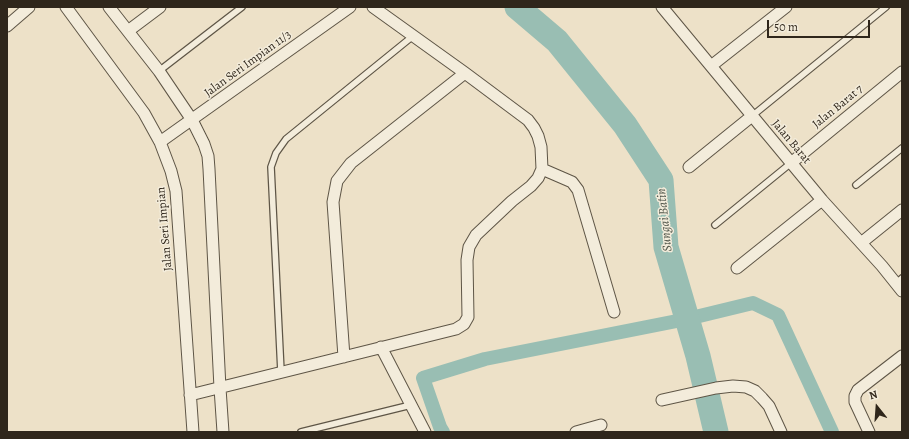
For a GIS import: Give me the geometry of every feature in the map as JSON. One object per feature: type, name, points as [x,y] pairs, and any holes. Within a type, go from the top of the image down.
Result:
[{"type":"street","points":[[7,26],[29,7]]},
{"type":"street","name":"Jalan Seri Impian","points":[[66,7],[144,112],[160,142],[171,171],[176,191],[193,432]]},
{"type":"street","points":[[108,7],[159,70],[192,120],[204,144],[208,156],[223,432]]},
{"type":"street","points":[[128,31],[160,7]]},
{"type":"street","name":"Jalan Seri Impian 11/3","points":[[160,142],[350,7]]},
{"type":"street","points":[[190,395],[456,329],[464,324],[468,317],[467,260],[469,247],[476,235],[538,178],[542,169],[541,148],[538,136],[528,120],[414,35],[373,7]]},
{"type":"street","name":"Jalan Barat","points":[[662,7],[822,200],[900,284]]},
{"type":"street","points":[[711,66],[786,7]]},
{"type":"street","name":"Jalan Barat 7","points":[[791,163],[902,72]]},
{"type":"street","points":[[344,357],[333,202],[338,181],[351,163],[465,73]]},
{"type":"street","points":[[689,167],[752,116]]},
{"type":"street","points":[[542,169],[572,182],[578,190],[614,312]]},
{"type":"street","points":[[737,268],[822,200]]},
{"type":"street","points":[[861,243],[902,210]]},
{"type":"street","points":[[381,348],[425,432]]},
{"type":"street","points":[[869,432],[855,402],[855,396],[858,390],[902,356]]},
{"type":"street","points":[[662,400],[716,388],[733,386],[746,387],[755,391],[769,406],[781,432]]},
{"type":"street","points":[[576,432],[601,426]]},
{"type":"lane","points":[[159,70],[242,7]]},
{"type":"lane","points":[[752,116],[886,7]]},
{"type":"lane","points":[[281,372],[272,167],[276,153],[286,139],[414,35]]},
{"type":"lane","points":[[856,185],[902,148]]},
{"type":"lane","points":[[715,225],[791,163]]},
{"type":"lane","points":[[301,432],[411,405]]},
{"type":"waterway","name":"Sungai Batin","points":[[517,7],[557,41],[625,125],[661,180],[666,247],[698,356],[716,432]]},
{"type":"waterway","points":[[443,432],[423,378],[485,359],[687,319],[753,303],[778,315],[832,432]]}]
